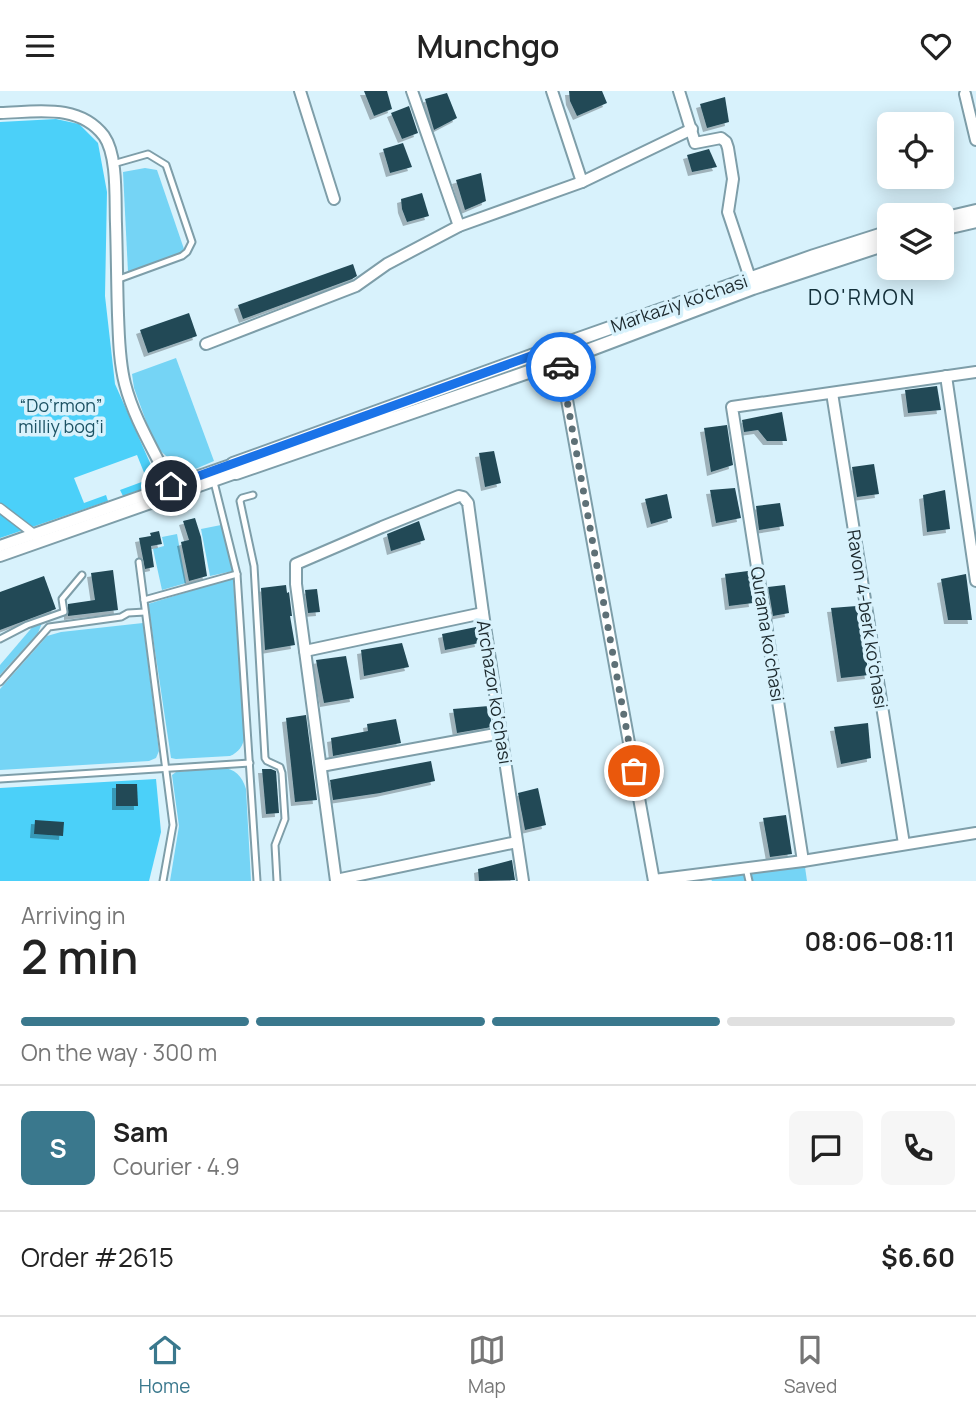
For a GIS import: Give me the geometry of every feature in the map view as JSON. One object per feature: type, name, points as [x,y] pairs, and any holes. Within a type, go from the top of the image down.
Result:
[{"type":"street","points":[[300,91],[334,199]]},
{"type":"street","points":[[412,91],[459,226]]},
{"type":"street","points":[[551,91],[582,182]]},
{"type":"street","points":[[679,91],[695,143],[721,138],[726,142],[733,179],[728,212],[752,283]]},
{"type":"street","points":[[965,94],[976,140]]},
{"type":"street","points":[[0,113],[71,113],[83,117],[103,135],[109,146],[113,164],[121,362],[125,384],[134,412],[173,490]]},
{"type":"street","points":[[206,344],[355,286],[387,264],[459,226],[582,182],[692,129]]},
{"type":"street","points":[[954,216],[976,211]]},
{"type":"street","points":[[954,226],[976,221]]},
{"type":"street","name":"Markaziy ko'chasi","points":[[453,391],[560,361],[814,256],[877,236]]},
{"type":"street","name":"Markaziy ko'chasi","points":[[234,469],[453,391],[556,347],[752,283],[877,247]]},
{"type":"street","points":[[556,347],[654,881],[803,861],[976,833]]},
{"type":"street","points":[[832,393],[976,372]]},
{"type":"street","points":[[946,376],[976,581]]},
{"type":"street","name":"Qurama koʻchasi","points":[[803,861],[732,407],[832,393]]},
{"type":"street","name":"Ravon 4-berk koʻchasi","points":[[832,393],[904,844]]},
{"type":"street","points":[[173,490],[214,481],[234,469]]},
{"type":"street","points":[[0,546],[36,538],[234,469]]},
{"type":"street","name":"Archazor ko‘chasi","points":[[305,650],[296,564],[449,499],[463,497],[468,503],[523,881]]},
{"type":"street","points":[[0,508],[36,538]]},
{"type":"street","points":[[0,556],[36,538]]},
{"type":"street","points":[[482,613],[305,650],[336,881],[517,842]]},
{"type":"street","points":[[321,766],[501,733]]},
{"type":"lane","points":[[113,164],[148,154],[166,165],[192,242],[183,256],[117,280]]},
{"type":"lane","points":[[214,481],[237,574],[257,881]]},
{"type":"lane","points":[[253,495],[240,501],[254,566],[265,758],[280,767],[282,773],[285,819],[275,845],[277,881]]},
{"type":"lane","points":[[139,562],[173,825],[163,881]]},
{"type":"lane","points":[[144,600],[237,574]]},
{"type":"lane","points":[[0,639],[27,625],[64,612],[62,599],[82,575]]},
{"type":"lane","points":[[0,682],[49,627],[145,612]]},
{"type":"lane","points":[[0,779],[250,763]]},
{"type":"lane","points":[[746,869],[749,881]]},
{"type":"shaded area","points":[[145,168],[157,170],[185,252],[128,272],[123,172]]},
{"type":"shaded area","points":[[176,358],[214,461],[179,476],[174,463],[155,446],[134,388],[132,374]]},
{"type":"shaded area","points":[[221,525],[233,571],[210,576],[201,529]]},
{"type":"shaded area","points":[[177,534],[186,583],[162,590],[153,549],[164,546],[162,537]]},
{"type":"shaded area","points":[[233,578],[245,736],[243,743],[238,751],[230,756],[171,758],[148,604]]},
{"type":"shaded area","points":[[42,623],[38,633],[0,675],[0,665],[35,624]]},
{"type":"shaded area","points":[[143,623],[159,751],[156,758],[149,761],[0,770],[0,689],[47,636]]},
{"type":"shaded area","points":[[230,769],[237,774],[246,789],[251,881],[170,881],[179,826],[172,775],[176,772]]},
{"type":"shaded area","points":[[805,867],[807,881],[711,879]]},
{"type":"green space","name":"“Do‘rmon” milliy bog‘i","points":[[56,119],[79,124],[98,143],[107,192],[105,296],[115,384],[159,483],[123,496],[120,490],[147,480],[137,455],[74,478],[84,503],[106,495],[108,501],[0,538],[0,122]]},
{"type":"green space","points":[[156,779],[161,832],[149,881],[0,881],[0,788]]},
{"type":"building","points":[[364,91],[387,91],[392,109],[374,116]]},
{"type":"building","points":[[569,91],[602,91],[607,103],[577,116]]},
{"type":"building","points":[[447,93],[457,118],[434,130],[425,99]]},
{"type":"building","points":[[725,97],[729,122],[707,128],[700,104]]},
{"type":"building","points":[[409,106],[418,133],[402,139],[391,113]]},
{"type":"building","points":[[403,143],[412,167],[390,173],[383,149]]},
{"type":"building","points":[[709,149],[717,167],[692,172],[687,155]]},
{"type":"building","points":[[481,173],[486,201],[465,210],[456,180]]},
{"type":"building","points":[[422,193],[429,216],[407,222],[401,199]]},
{"type":"building","points":[[353,264],[357,276],[352,279],[243,319],[238,305]]},
{"type":"building","points":[[189,313],[197,336],[148,353],[140,330]]},
{"type":"building","points":[[937,386],[941,410],[908,413],[905,390]]},
{"type":"building","points":[[782,412],[787,441],[767,441],[758,430],[744,432],[742,420]]},
{"type":"building","points":[[727,425],[733,465],[711,472],[704,428]]},
{"type":"building","points":[[494,451],[501,483],[485,487],[479,453]]},
{"type":"building","points":[[874,464],[879,494],[857,497],[852,467]]},
{"type":"building","points":[[735,488],[741,518],[716,523],[710,490]]},
{"type":"building","points":[[945,490],[950,529],[927,532],[923,495]]},
{"type":"building","points":[[667,494],[672,518],[651,524],[645,499]]},
{"type":"building","points":[[780,503],[784,526],[759,530],[756,506]]},
{"type":"building","points":[[195,518],[207,576],[189,581],[181,542],[189,540],[183,521]]},
{"type":"building","points":[[419,521],[425,540],[391,551],[387,534]]},
{"type":"building","points":[[159,531],[162,544],[151,546],[154,567],[145,569],[139,538]]},
{"type":"building","points":[[113,570],[118,610],[68,616],[68,604],[95,600],[91,573]]},
{"type":"building","points":[[748,571],[753,603],[729,606],[725,574]]},
{"type":"building","points":[[966,574],[972,620],[948,620],[941,579]]},
{"type":"building","points":[[44,576],[56,609],[0,630],[0,592]]},
{"type":"building","points":[[286,585],[295,645],[265,650],[261,588]]},
{"type":"building","points":[[785,585],[789,613],[773,616],[768,587]]},
{"type":"building","points":[[317,589],[320,612],[308,613],[305,590]]},
{"type":"building","points":[[857,606],[869,675],[841,678],[831,608]]},
{"type":"building","points":[[476,627],[479,643],[445,650],[442,634]]},
{"type":"building","points":[[402,643],[409,667],[364,676],[361,650]]},
{"type":"building","points":[[346,656],[354,698],[324,703],[316,660]]},
{"type":"building","points":[[489,706],[492,727],[457,733],[453,709]]},
{"type":"building","points":[[306,715],[317,800],[295,802],[286,718]]},
{"type":"building","points":[[396,719],[401,743],[333,756],[331,738],[368,731],[367,724]]},
{"type":"building","points":[[868,723],[871,758],[841,764],[834,727]]},
{"type":"building","points":[[431,761],[435,781],[333,800],[330,780]]},
{"type":"building","points":[[262,769],[276,771],[279,813],[266,814]]},
{"type":"building","points":[[116,784],[137,784],[138,806],[116,806]]},
{"type":"building","points":[[538,788],[546,825],[525,830],[518,793]]},
{"type":"building","points":[[786,815],[792,854],[770,857],[763,818]]},
{"type":"building","points":[[35,820],[64,822],[63,836],[34,834]]},
{"type":"building","points":[[512,860],[515,880],[479,881],[478,869]]},
{"type":"way so far","points":[[561,367],[634,771]]},
{"type":"district","name":"DO'RMON","points":[[862,297]]},
{"type":"route","points":[[171,486],[556,347],[561,367]]}]
